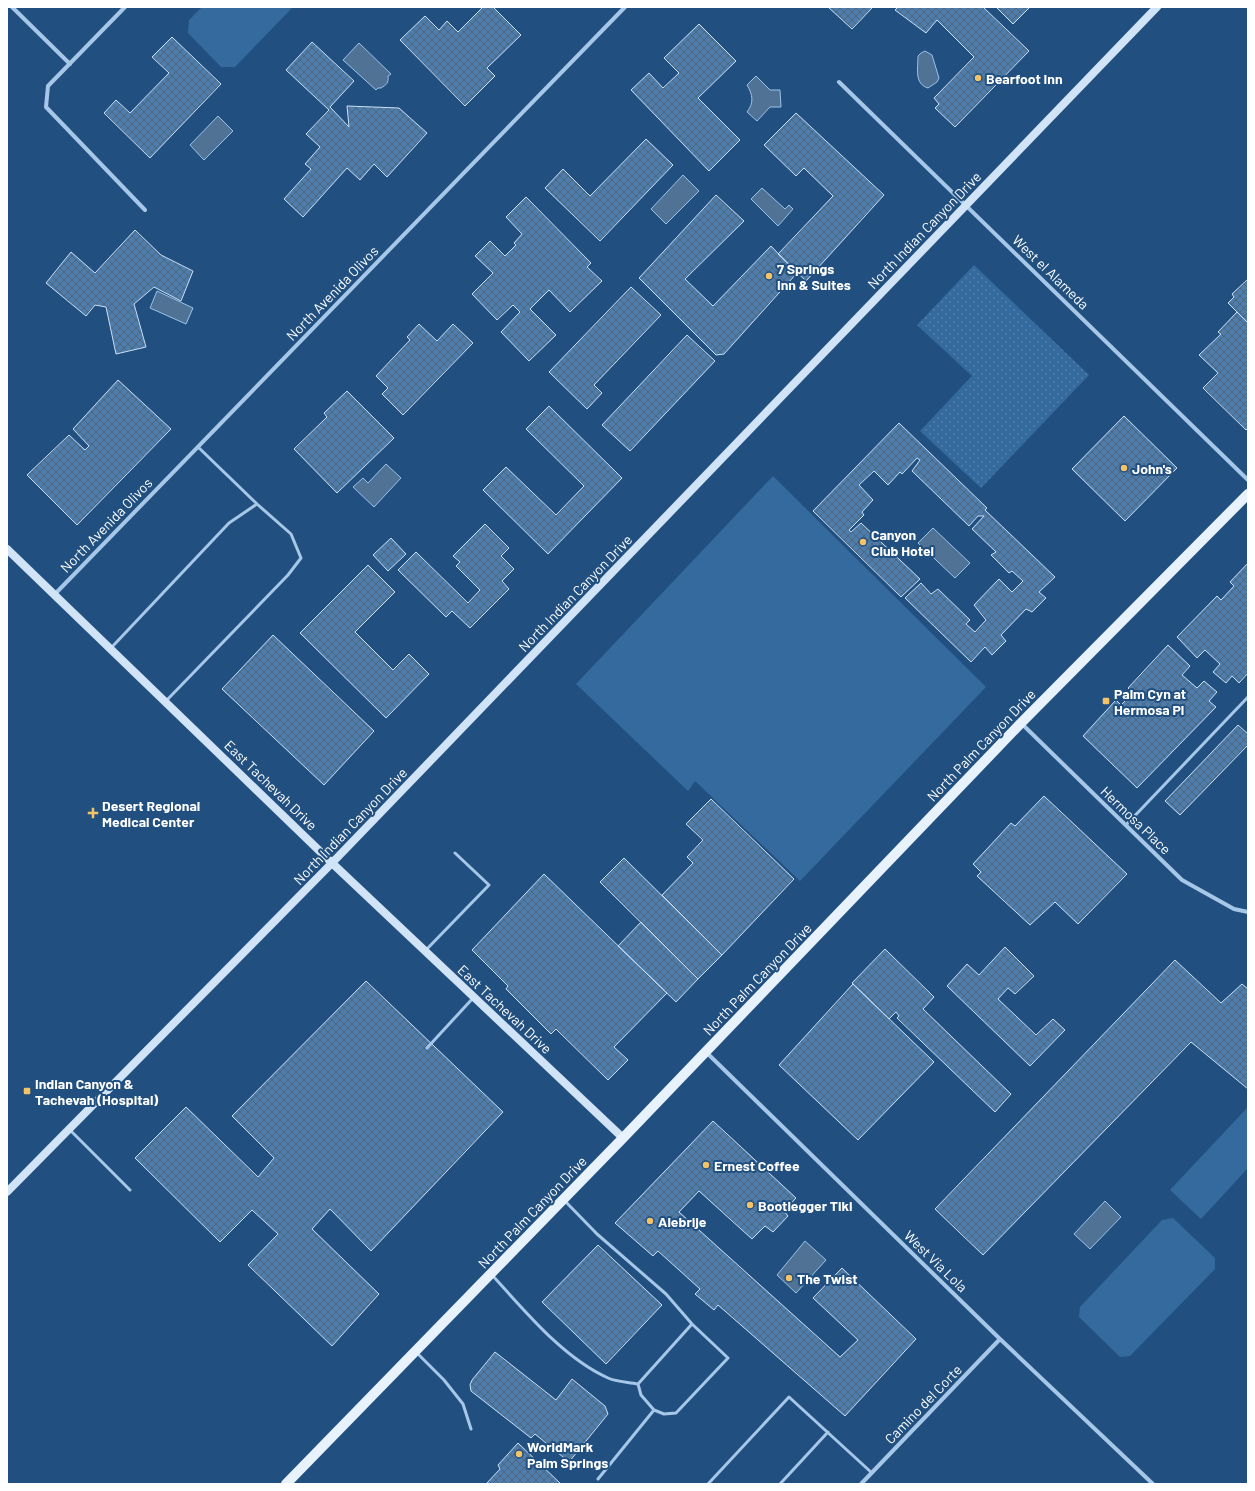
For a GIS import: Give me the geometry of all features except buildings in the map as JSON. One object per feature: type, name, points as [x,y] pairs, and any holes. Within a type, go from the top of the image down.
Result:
[{"type":"main road","name":"North Indian Canyon Drive","points":[[7,1192],[332,863],[1157,7]]},
{"type":"main road","name":"North Palm Canyon Drive","points":[[286,1484],[623,1138],[1021,723],[1248,494]]},
{"type":"main road","name":"East Tachevah Drive","points":[[7,549],[332,863],[623,1138]]},
{"type":"street","points":[[12,7],[70,64]]},
{"type":"street","points":[[125,7],[48,86],[46,107],[144,210]]},
{"type":"street","name":"North Avenida Olivos","points":[[55,594],[625,7]]},
{"type":"street","name":"West el Alameda","points":[[839,82],[1248,480]]},
{"type":"street","name":"Hermosa Place","points":[[1021,723],[1182,880],[1234,909],[1248,912]]},
{"type":"street","name":"West Via Lola","points":[[706,1052],[1000,1339],[1153,1484]]},
{"type":"street","name":"Camino del Corte","points":[[861,1484],[1000,1339]]},
{"type":"lane","points":[[166,701],[288,575],[300,558],[291,534],[257,504],[198,447]]},
{"type":"lane","points":[[111,648],[230,523],[257,504]]},
{"type":"lane","points":[[1126,825],[1248,697]]},
{"type":"lane","points":[[425,951],[489,885],[455,853]]},
{"type":"lane","points":[[427,1048],[474,997]]},
{"type":"lane","points":[[69,1129],[130,1190]]},
{"type":"lane","points":[[563,1199],[597,1234],[666,1294],[692,1324],[728,1358],[676,1414],[664,1414],[654,1410],[641,1395],[638,1384]]},
{"type":"lane","points":[[491,1274],[534,1322],[577,1360],[609,1379],[638,1384]]},
{"type":"lane","points":[[638,1384],[692,1324]]},
{"type":"lane","points":[[416,1351],[444,1380],[463,1404],[471,1429]]},
{"type":"lane","points":[[708,1484],[789,1397],[872,1473]]},
{"type":"lane","points":[[598,1479],[654,1410]]},
{"type":"lane","points":[[780,1484],[828,1432]]},
{"type":"shaded area","points":[[202,7],[293,7],[235,67],[221,67],[188,33],[189,20]]},
{"type":"shaded area","points":[[359,43],[391,74],[388,76],[387,84],[381,88],[376,90],[343,60]]},
{"type":"shaded area","points":[[925,51],[932,55],[939,78],[937,82],[928,88],[921,83],[917,70],[918,56]]},
{"type":"shaded area","points":[[756,76],[770,90],[780,90],[781,107],[770,107],[757,121],[747,112],[751,105],[752,99],[751,92],[747,85]]},
{"type":"shaded area","points":[[218,116],[233,131],[204,160],[190,145]]},
{"type":"shaded area","points":[[683,175],[699,191],[666,224],[651,209]]},
{"type":"shaded area","points":[[762,188],[785,209],[789,205],[793,209],[778,226],[751,199]]},
{"type":"shaded area","points":[[974,265],[1089,375],[981,488],[920,431],[972,376],[917,325]]},
{"type":"shaded area","points":[[157,291],[193,308],[186,324],[150,308]]},
{"type":"shaded area","points":[[386,464],[401,478],[374,507],[353,487],[363,478],[368,483]]},
{"type":"shaded area","points":[[773,476],[986,687],[800,881],[695,781],[688,791],[576,684]]},
{"type":"shaded area","points":[[933,528],[970,563],[955,578],[918,543]]},
{"type":"shaded area","points":[[1247,1108],[1248,1168],[1201,1219],[1170,1190]]},
{"type":"shaded area","points":[[1105,1201],[1121,1217],[1090,1249],[1074,1234]]},
{"type":"shaded area","points":[[1173,1218],[1215,1258],[1215,1269],[1130,1356],[1120,1357],[1079,1317],[1080,1307],[1162,1220]]},
{"type":"shaded area","points":[[805,1241],[826,1260],[796,1293],[777,1275]]},
{"type":"place","name":"Bearfoot Inn","points":[[978,78]]},
{"type":"place","name":"7 Springs Inn & Suites","points":[[769,276]]},
{"type":"place","name":"John's","points":[[1124,468]]},
{"type":"place","name":"Canyon Club Hotel","points":[[863,542]]},
{"type":"place","name":"Palm Cyn at Hermosa Pl","points":[[1106,701]]},
{"type":"place","name":"Desert Regional Medical Center","points":[[93,813]]},
{"type":"place","name":"Indian Canyon & Tachevah (Hospital)","points":[[27,1091]]},
{"type":"place","name":"Ernest Coffee","points":[[706,1165]]},
{"type":"place","name":"Bootlegger Tiki","points":[[750,1205]]},
{"type":"place","name":"Alebrije","points":[[650,1221]]},
{"type":"place","name":"The Twist","points":[[789,1278]]},
{"type":"place","name":"WorldMark Palm Springs","points":[[519,1454]]}]
